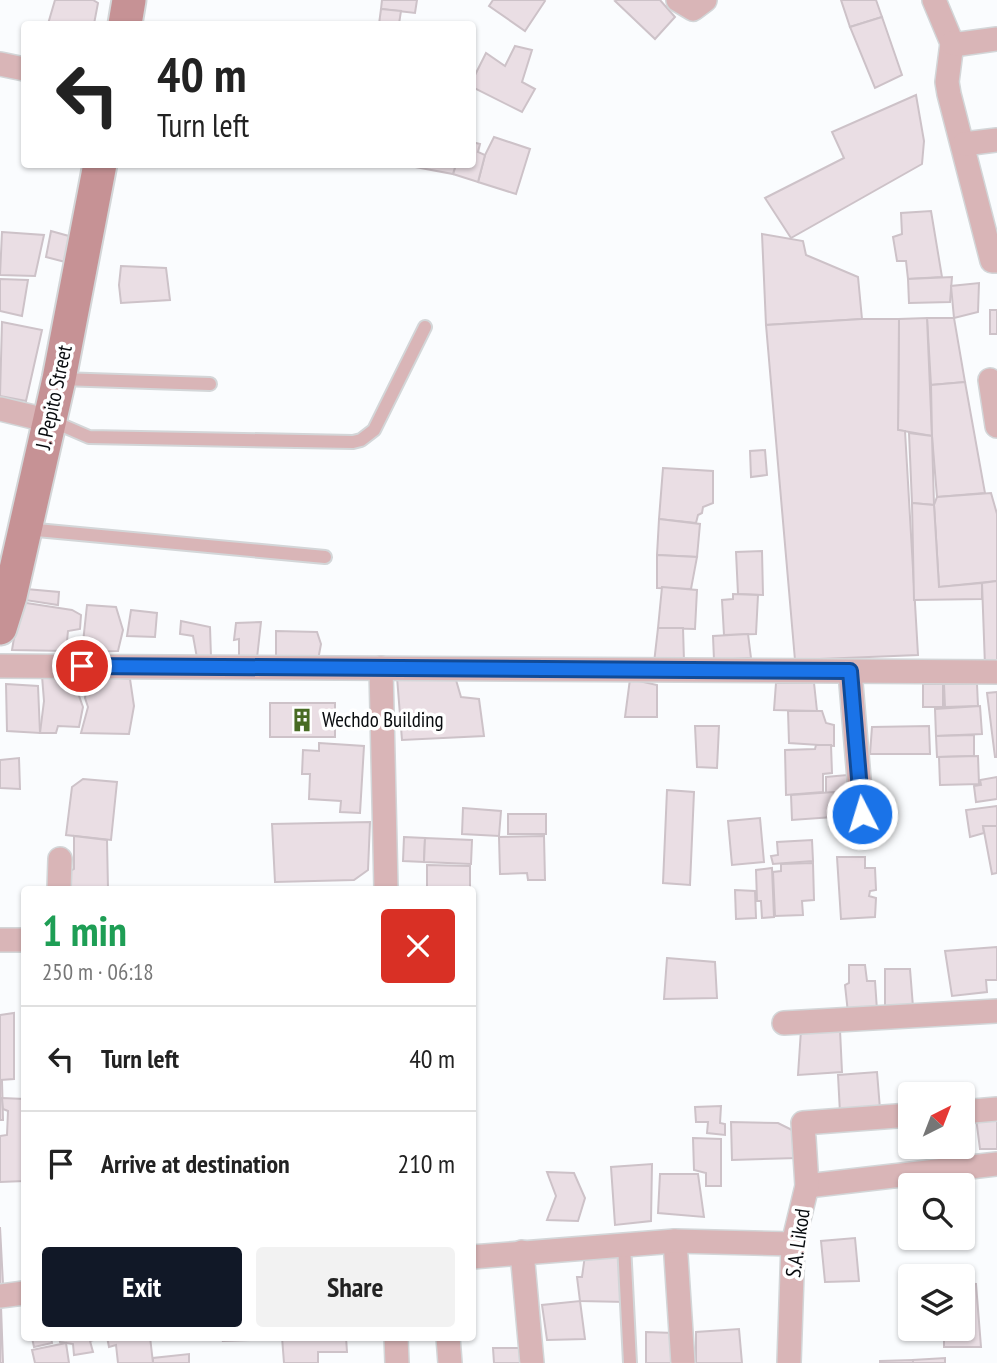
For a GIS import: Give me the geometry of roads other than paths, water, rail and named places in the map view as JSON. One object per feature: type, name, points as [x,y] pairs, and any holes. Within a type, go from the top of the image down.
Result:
[{"type":"street","points":[[126,21],[129,0]]},
{"type":"street","points":[[678,0],[692,9],[705,0]]},
{"type":"street","points":[[934,0],[952,43],[947,82],[992,261],[997,261]]},
{"type":"street","points":[[952,43],[997,39]]},
{"type":"street","points":[[0,64],[21,68]]},
{"type":"street","points":[[964,144],[997,140]]},
{"type":"street","name":"J. Pepito Street","points":[[0,628],[50,421],[99,168]]},
{"type":"street","points":[[990,380],[997,426]]},
{"type":"street","points":[[0,409],[50,421]]},
{"type":"street","points":[[0,666],[997,672]]},
{"type":"street","points":[[381,668],[386,886]]},
{"type":"street","points":[[850,671],[862,814]]},
{"type":"street","points":[[59,886],[60,859]]},
{"type":"street","points":[[0,940],[21,940]]},
{"type":"street","points":[[784,1023],[997,1011]]},
{"type":"street","points":[[975,1111],[997,1110]]},
{"type":"street","name":"S.A. Likod","points":[[789,1363],[793,1244],[807,1186],[803,1123],[898,1116]]},
{"type":"street","points":[[807,1186],[997,1164]]},
{"type":"street","points":[[675,1241],[683,1363]]},
{"type":"street","points":[[476,1257],[675,1241],[793,1244]]},
{"type":"street","points":[[522,1252],[532,1363]]},
{"type":"street","points":[[0,1296],[21,1293]]},
{"type":"street","points":[[396,1341],[397,1363]]},
{"type":"street","points":[[448,1341],[450,1363]]},
{"type":"lane","points":[[50,421],[89,437],[354,442],[374,430],[425,327]]},
{"type":"lane","points":[[59,379],[210,384]]},
{"type":"lane","points":[[25,529],[325,557]]},
{"type":"lane","points":[[624,1244],[630,1363]]},
{"type":"place","name":"Wechdo Building","points":[[302,720]]}]
